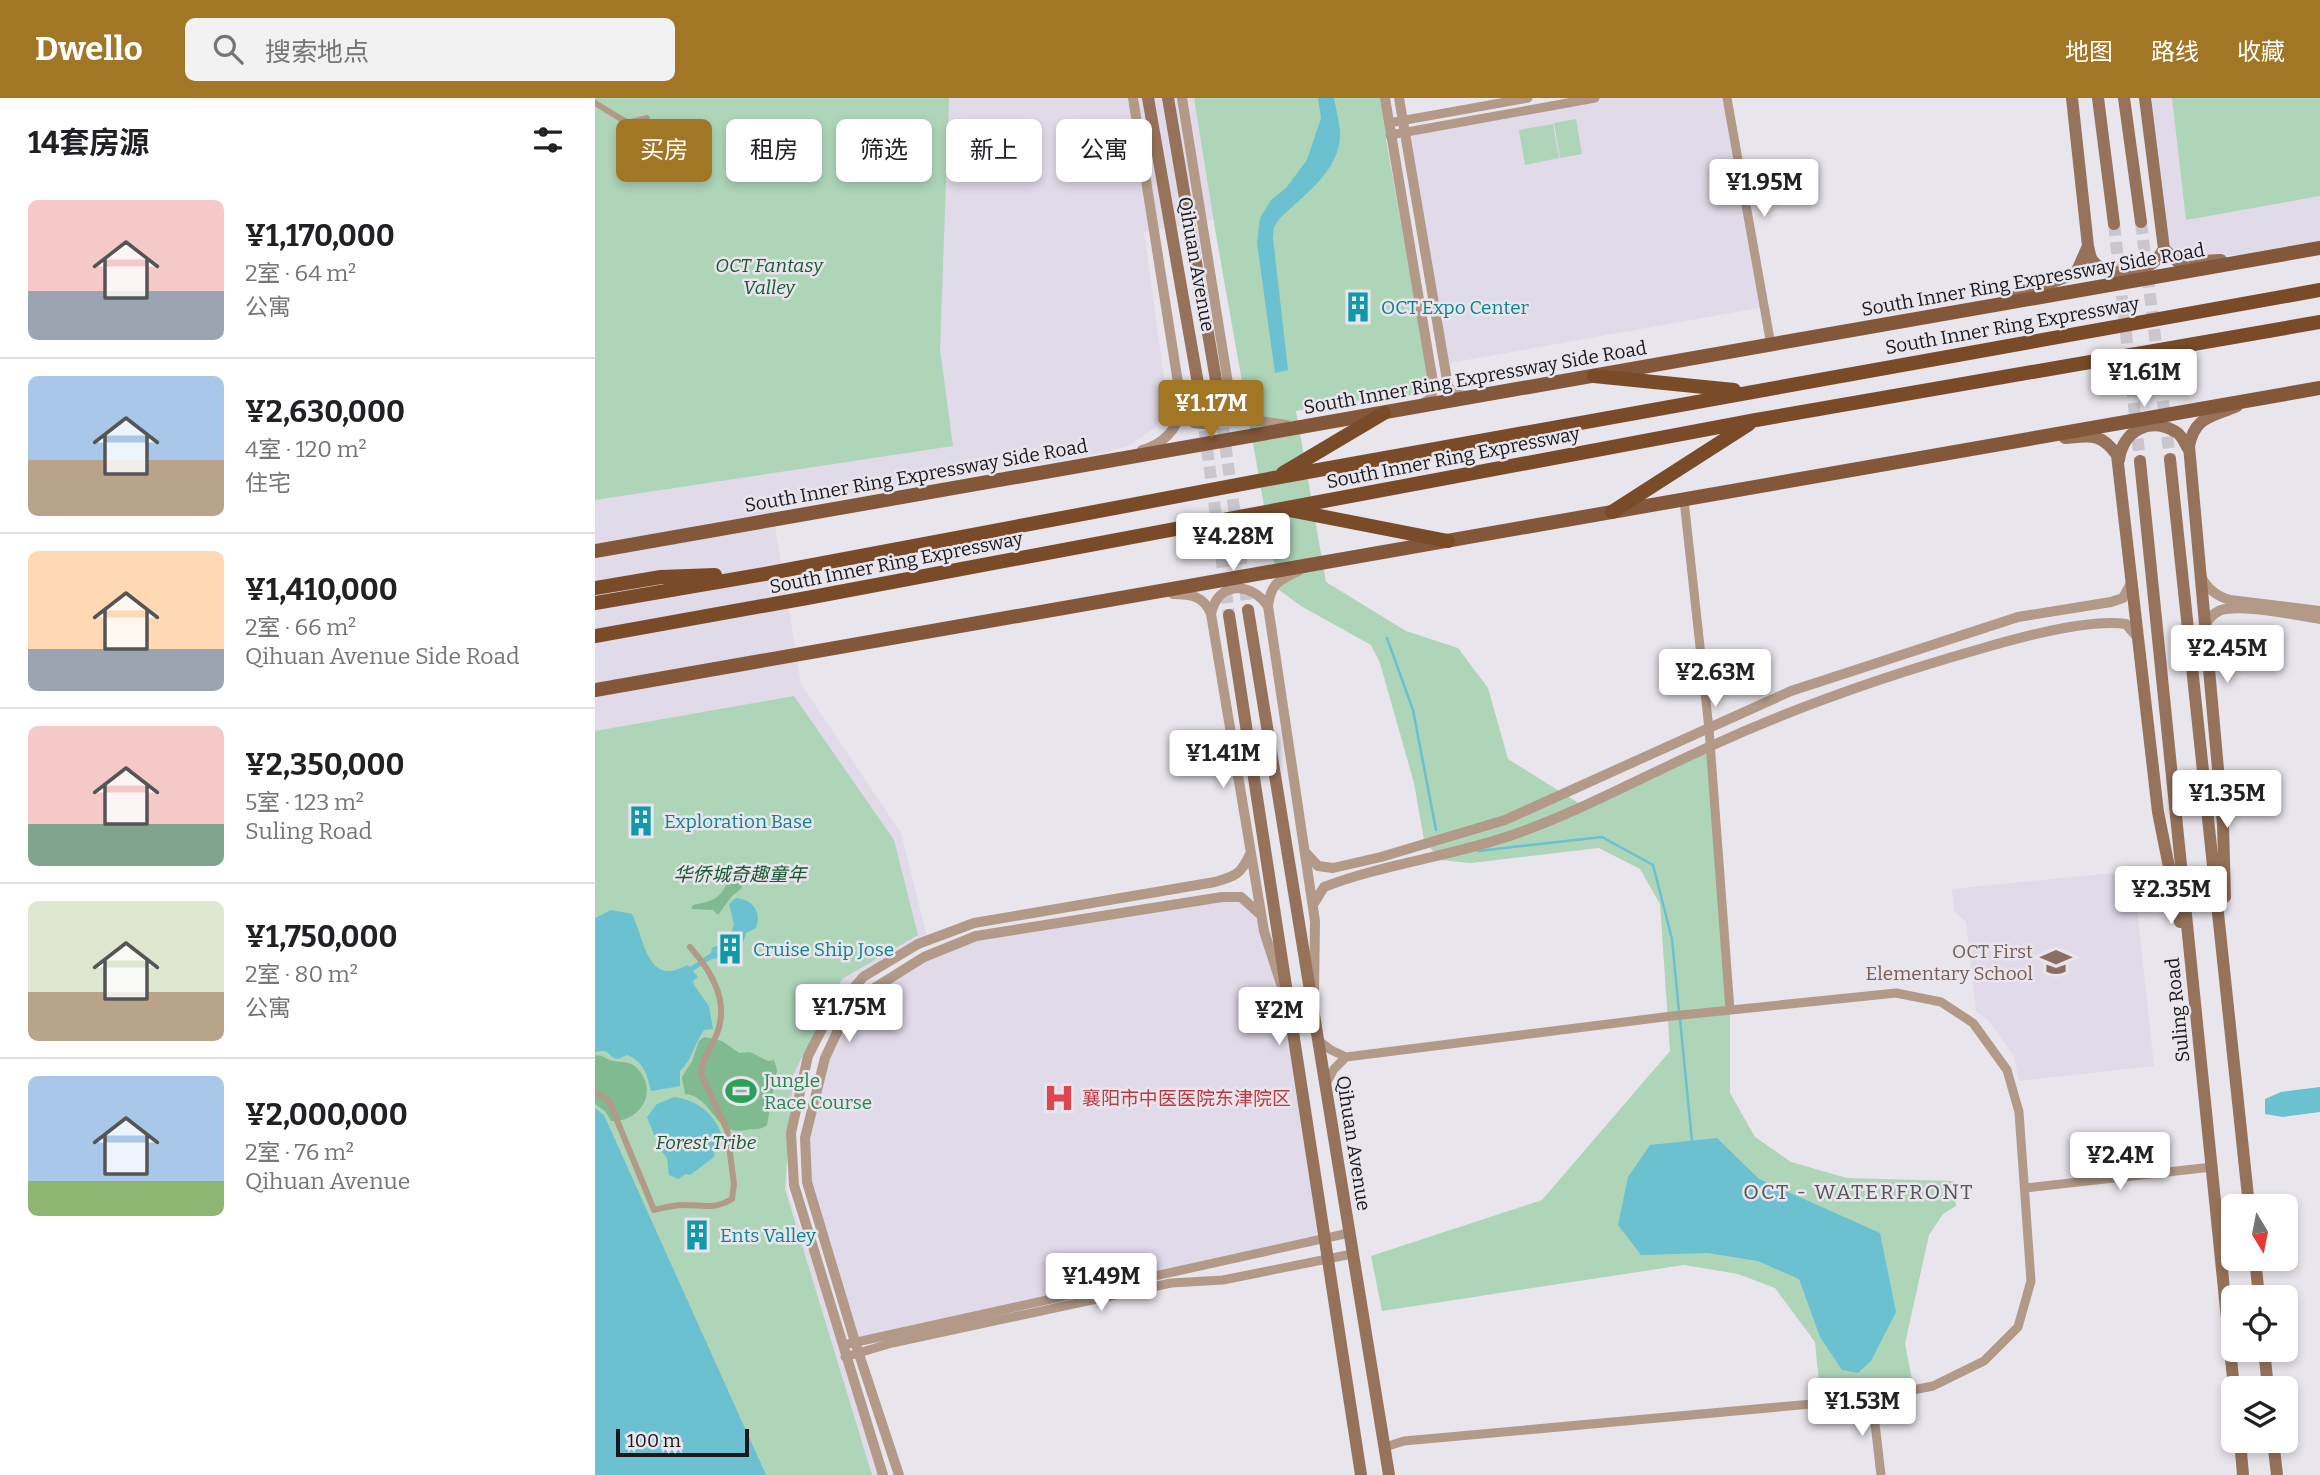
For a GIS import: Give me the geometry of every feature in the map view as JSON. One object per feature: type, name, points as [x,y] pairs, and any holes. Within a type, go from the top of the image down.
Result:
[{"type":"highway","name":"South Inner Ring Expressway","points":[[601,602],[2320,290]]},
{"type":"highway","name":"South Inner Ring Expressway","points":[[595,636],[1756,420],[2320,322]]},
{"type":"highway","points":[[1594,376],[1749,392]]},
{"type":"highway","points":[[1274,478],[1384,413]]},
{"type":"highway","points":[[1612,512],[1756,420]]},
{"type":"highway","points":[[1281,509],[1448,541]]},
{"type":"highway","points":[[595,588],[661,577],[765,574]]},
{"type":"main road","name":"Qihuan Avenue","points":[[1147,98],[1200,394]]},
{"type":"main road","name":"Qihuan Avenue","points":[[1168,98],[1218,391]]},
{"type":"main road","points":[[2072,98],[2088,246],[2093,262],[2104,269],[2122,273],[2140,270],[2155,262],[2164,248]]},
{"type":"main road","points":[[2098,98],[2114,224]]},
{"type":"main road","points":[[2124,98],[2141,222]]},
{"type":"main road","points":[[2145,98],[2164,248],[2178,262],[2257,259]]},
{"type":"main road","points":[[1995,305],[2076,273],[2088,246]]},
{"type":"main road","name":"South Inner Ring Expressway Side Road","points":[[595,551],[2320,248]]},
{"type":"main road","points":[[595,690],[2320,388]]},
{"type":"main road","points":[[2227,989],[2223,825],[2189,450],[2192,431],[2199,422],[2252,400]]},
{"type":"main road","points":[[2118,462],[2120,449],[2127,436],[2144,425],[2158,425],[2178,433],[2189,450]]},
{"type":"main road","points":[[2009,443],[2097,436],[2109,444],[2117,455],[2158,812],[2195,994]]},
{"type":"main road","points":[[2170,458],[2248,1194]]},
{"type":"main road","name":"Suling Road","points":[[2140,461],[2233,1376]]},
{"type":"main road","name":"Qihuan Avenue","points":[[1248,610],[1389,1475]]},
{"type":"main road","points":[[1229,615],[1361,1475]]},
{"type":"main road","points":[[2241,1453],[2243,1475]]},
{"type":"main road","points":[[2274,1453],[2277,1475]]},
{"type":"street","points":[[1101,463],[1151,447],[1170,435],[1182,408],[1133,98]]},
{"type":"street","points":[[1385,98],[1434,388],[1430,399],[1416,407]]},
{"type":"street","points":[[1399,98],[1449,391],[1472,397]]},
{"type":"street","points":[[1389,129],[1528,98]]},
{"type":"street","points":[[1404,126],[1595,98]]},
{"type":"street","points":[[1727,98],[1771,345]]},
{"type":"street","points":[[1175,141],[1183,101]]},
{"type":"street","points":[[1183,101],[1232,408],[1246,419],[1271,424],[1307,426]]},
{"type":"street","points":[[595,103],[628,123],[647,118]]},
{"type":"street","points":[[1136,113],[1155,141]]},
{"type":"street","points":[[1182,408],[1194,423],[1206,425],[1215,423],[1225,414],[1231,399]]},
{"type":"street","points":[[1684,500],[1709,729],[1730,1010]]},
{"type":"street","points":[[1313,564],[1277,581],[1270,594],[1268,606],[1315,920],[1314,1013]]},
{"type":"street","points":[[2200,573],[2217,596],[2320,611]]},
{"type":"street","points":[[1305,852],[1318,866],[1333,868],[1381,857],[1506,820],[1791,691],[2018,617],[2111,602],[2123,597],[2132,581]]},
{"type":"street","points":[[1268,606],[1260,594],[1247,588],[1237,588],[1223,593],[1213,603],[1211,614],[1264,931],[1291,1013]]},
{"type":"street","points":[[1138,595],[1189,594],[1201,598],[1211,614]]},
{"type":"street","points":[[2205,625],[2212,614],[2223,610],[2251,610],[2320,619]]},
{"type":"street","points":[[1313,905],[1324,887],[1515,835],[1586,807],[1710,746],[1798,708],[1928,664],[2022,636],[2115,622],[2126,624],[2138,638]]},
{"type":"street","points":[[883,1475],[794,1185],[791,1133],[808,1056],[827,1019],[863,977],[918,944],[974,923],[1215,883],[1233,877],[1243,870],[1250,854]]},
{"type":"street","points":[[899,1475],[807,1182],[805,1138],[825,1058],[840,1026],[868,992],[924,957],[976,936],[1222,897],[1241,897],[1261,915]]},
{"type":"street","points":[[595,1092],[609,1101],[654,1210],[681,1205],[709,1208],[732,1199],[734,1184],[727,1130],[701,1074],[701,1065],[719,1029],[719,996],[708,967],[690,947]]},
{"type":"street","points":[[1317,1039],[1331,1051],[1346,1056],[1672,1016],[1896,993],[1941,1002],[1973,1023],[2007,1070],[2019,1112],[2031,1281],[2018,1327],[1984,1361],[1933,1386],[1872,1398],[1417,1440],[1385,1447]]},
{"type":"street","points":[[1326,1084],[1334,1069],[1346,1056]]},
{"type":"street","points":[[2025,1188],[2212,1167]]},
{"type":"street","points":[[843,1351],[1349,1233]]},
{"type":"street","points":[[857,1347],[892,1343],[1171,1283],[1223,1280],[1352,1254]]},
{"type":"street","points":[[1872,1398],[1881,1475]]},
{"type":"shaded area","points":[[595,98],[1334,98],[1217,219],[1144,232],[1168,407],[1156,427],[1128,446],[1102,453],[772,507],[801,684],[901,833],[927,937],[855,977],[824,1017],[802,1059],[786,1132],[787,1190],[843,1349],[878,1475],[762,1475],[595,1393]]},
{"type":"shaded area","points":[[1595,98],[1727,98],[1764,307],[1444,364],[1405,132]]},
{"type":"shaded area","points":[[2145,98],[2320,98],[2320,243],[2257,254],[2184,257],[2172,251],[2162,222]]},
{"type":"shaded area","name":"OCT First Elementary School","points":[[2133,871],[2154,1066],[2019,1081],[2014,1056],[1989,1021],[1976,1011],[1966,922],[1954,911],[1952,889]]},
{"type":"shaded area","name":"襄阳市中医医院东津院区","points":[[1241,897],[1261,915],[1291,1013],[1326,1239],[855,1342],[807,1182],[805,1138],[825,1058],[868,992],[924,957],[976,936]]},
{"type":"green space","name":"OCT Fantasy Valley","points":[[595,98],[949,98],[948,119],[946,119],[940,349],[953,446],[595,500]]},
{"type":"green space","points":[[1194,98],[1384,98],[1390,135],[1386,139],[1428,376],[1426,383],[1414,395],[1353,401],[1296,411],[1326,582],[1406,631],[1458,648],[1488,688],[1508,759],[1585,807],[1710,746],[1730,1010],[1730,1093],[1755,1137],[1791,1162],[1847,1178],[1953,1181],[1956,1206],[1943,1214],[1929,1235],[1905,1344],[1914,1390],[1821,1403],[1815,1342],[1775,1288],[1738,1274],[1684,1265],[1382,1311],[1371,1256],[1542,1200],[1670,1051],[1660,904],[1640,869],[1599,848],[1471,863],[1440,860],[1424,840],[1414,783],[1380,663],[1371,645],[1301,606],[1279,590]]},
{"type":"green space","points":[[2172,98],[2320,98],[2320,196],[2186,220]]},
{"type":"green space","points":[[1576,119],[1582,154],[1560,158],[1554,123]]},
{"type":"green space","points":[[1553,124],[1559,158],[1525,165],[1519,130]]},
{"type":"green space","name":"华侨城奇趣童年","points":[[794,696],[894,840],[918,935],[842,979],[793,1075],[785,1189],[872,1475],[765,1475],[595,1364],[595,731]]},
{"type":"green space","points":[[735,875],[740,879],[742,888],[732,896],[718,915],[713,910],[691,909],[693,905],[716,897],[724,890],[730,877]]},
{"type":"green space","points":[[704,1037],[722,1041],[739,1053],[750,1052],[768,1061],[774,1060],[777,1070],[767,1125],[759,1129],[735,1131],[727,1128],[702,1102],[685,1094],[682,1077],[692,1061],[699,1041]]},
{"type":"green space","points":[[595,1055],[631,1064],[643,1077],[646,1095],[638,1111],[631,1116],[611,1121],[605,1111],[595,1104]]},
{"type":"water","points":[[1318,98],[1334,98],[1340,131],[1339,145],[1335,157],[1320,180],[1274,227],[1288,370],[1275,373],[1257,243],[1260,218],[1271,200],[1286,188],[1307,160],[1321,118]]},
{"type":"water","points":[[736,898],[755,907],[758,917],[756,928],[746,933],[743,943],[734,947],[736,942],[724,951],[721,957],[710,960],[693,971],[698,977],[693,981],[694,985],[709,1006],[713,1029],[704,1030],[688,1062],[680,1071],[680,1086],[651,1091],[644,1069],[633,1058],[627,1055],[618,1059],[606,1052],[595,1052],[595,918],[611,910],[632,914],[649,958],[655,966],[663,970],[674,970],[687,965],[690,967],[711,953],[712,948],[729,940],[734,924],[729,904]]},
{"type":"water","points":[[2320,1087],[2320,1112],[2283,1117],[2265,1114],[2265,1099],[2281,1092]]},
{"type":"water","points":[[674,1097],[703,1108],[721,1133],[715,1144],[714,1157],[690,1175],[686,1174],[678,1179],[669,1175],[667,1158],[659,1148],[663,1146],[658,1134],[654,1135],[647,1117],[657,1104]]},
{"type":"water","points":[[595,1108],[604,1115],[766,1475],[595,1475]]},
{"type":"water","points":[[1717,1138],[1759,1179],[1880,1233],[1896,1312],[1871,1361],[1858,1373],[1842,1370],[1820,1337],[1799,1279],[1758,1261],[1708,1253],[1641,1255],[1618,1225],[1628,1177],[1650,1145]]},
{"type":"waterway","points":[[1387,638],[1413,710],[1436,830]]},
{"type":"waterway","points":[[1478,851],[1602,837],[1653,865],[1672,939],[1679,1012]]},
{"type":"waterway","points":[[1680,1019],[1692,1141]]},
{"type":"tunnel","points":[[2141,222],[2170,459]]},
{"type":"tunnel","points":[[2114,224],[2140,461]]},
{"type":"tunnel","points":[[1218,392],[1248,610]]},
{"type":"tunnel","points":[[1200,395],[1229,615]]},
{"type":"place","name":"OCT Expo Center","points":[[1358,307]]},
{"type":"place","name":"Exploration Base","points":[[641,821]]},
{"type":"place","name":"Cruise Ship Jose","points":[[730,949]]},
{"type":"place","name":"OCT First Elementary School","points":[[2056,962]]},
{"type":"place","name":"Jungle Race Course","points":[[741,1091]]},
{"type":"place","name":"襄阳市中医医院东津院区","points":[[1059,1098]]},
{"type":"place","name":"Ents Valley","points":[[697,1235]]},
{"type":"district","name":"OCT - WATERFRONT","points":[[1859,1192]]},
{"type":"park label","name":"Forest Tribe","points":[[706,1142]]}]
